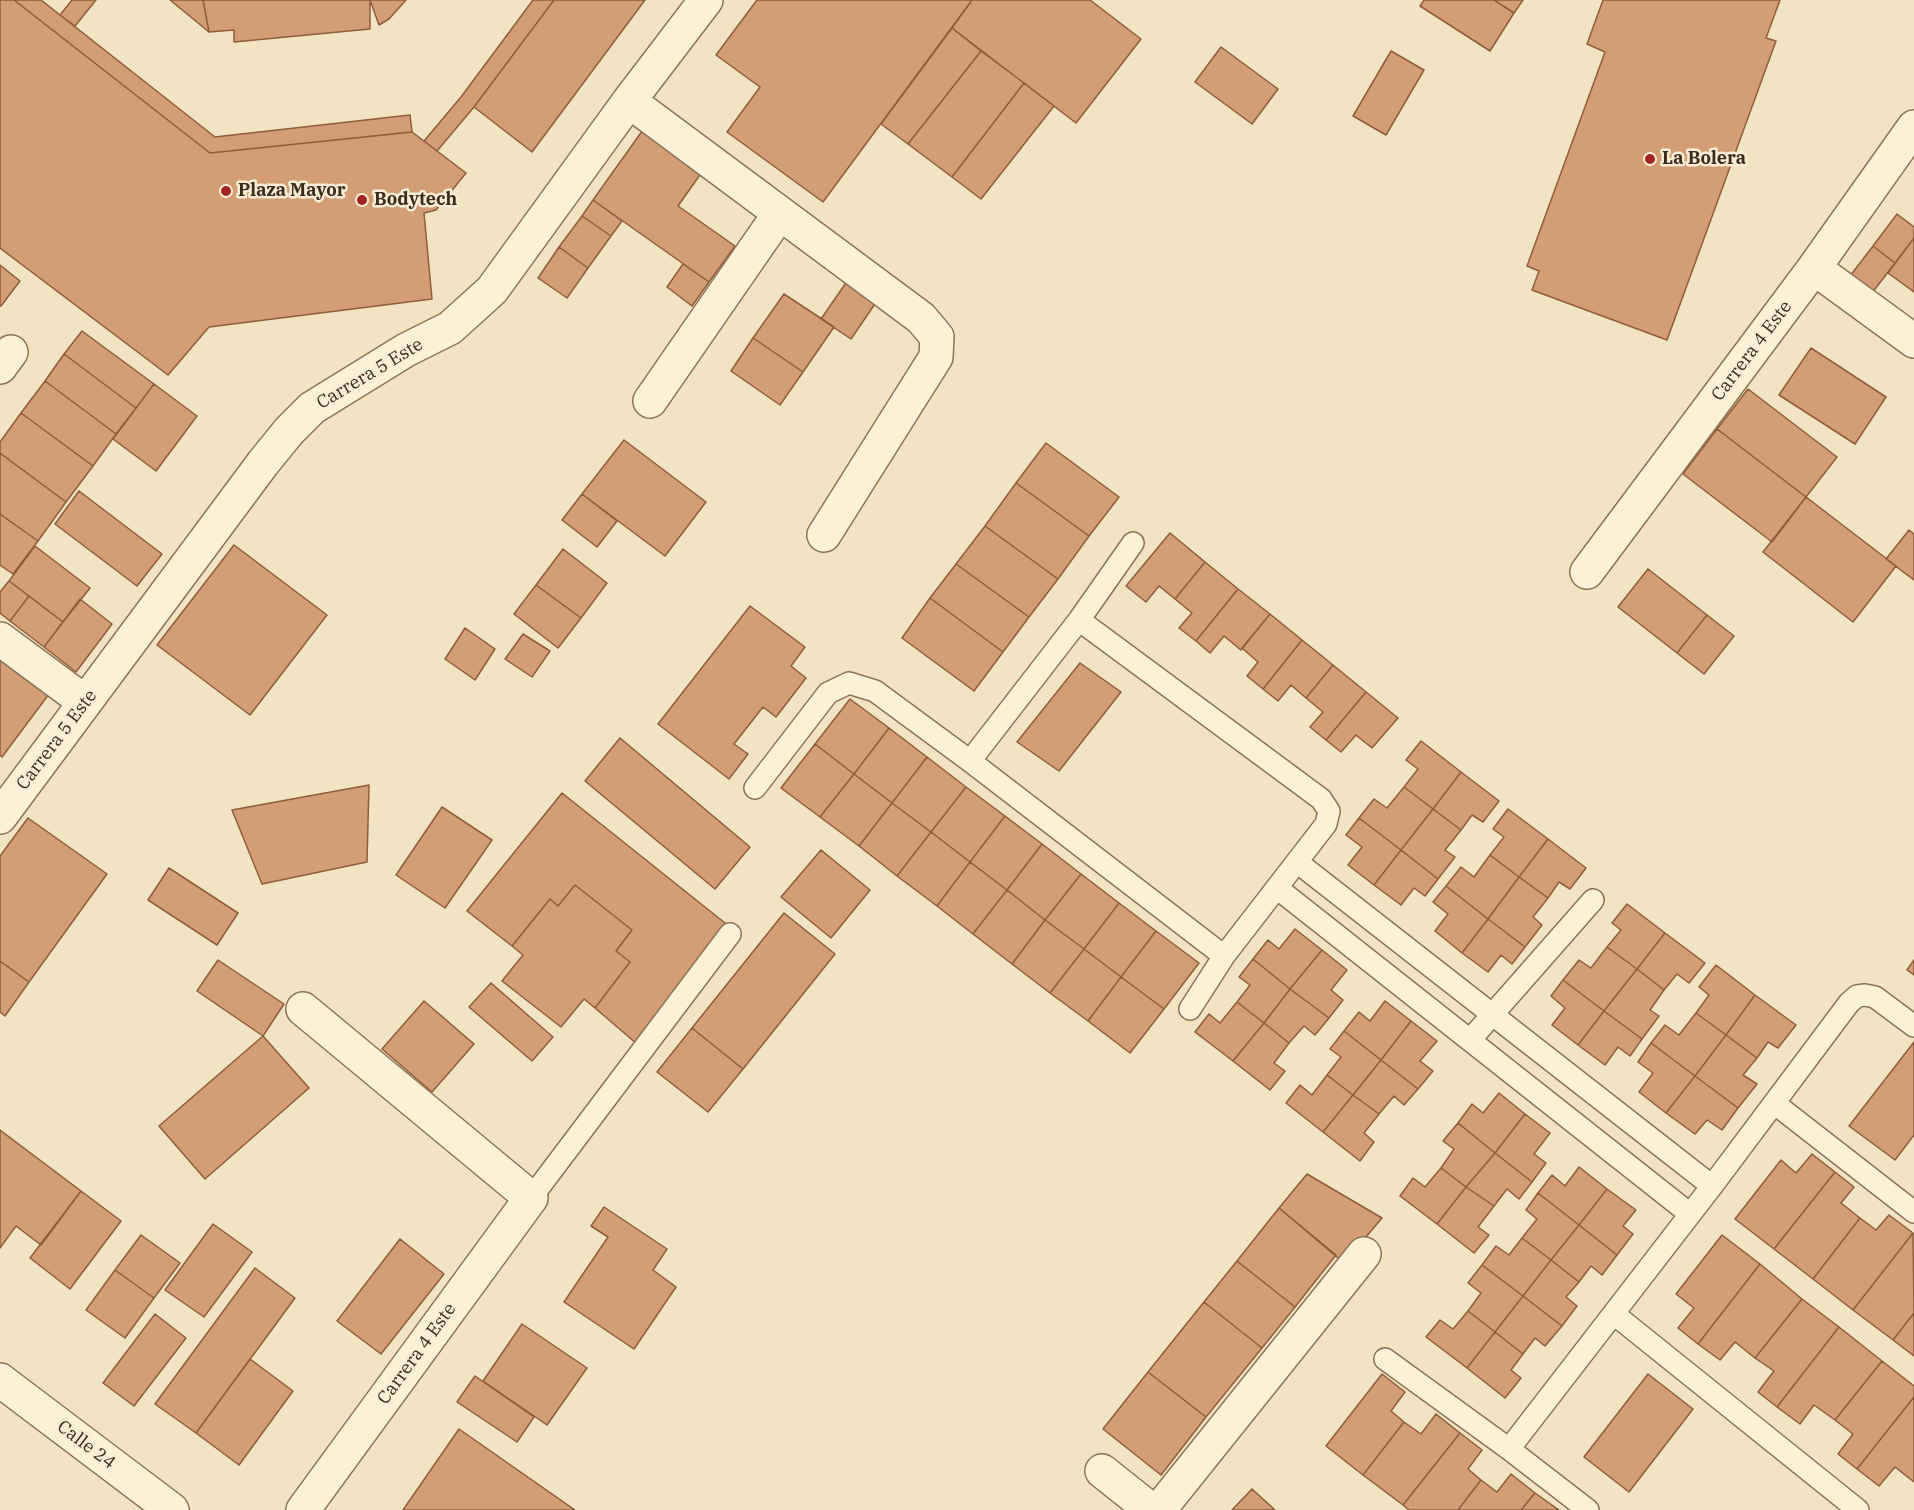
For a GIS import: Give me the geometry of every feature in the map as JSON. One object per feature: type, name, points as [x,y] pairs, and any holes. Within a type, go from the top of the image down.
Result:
[{"type":"street","name":"Carrera 5 Este","points":[[4,802],[85,702],[289,431],[312,408],[406,350],[450,328],[492,290],[629,101],[706,0]]},
{"type":"street","points":[[629,101],[921,318],[937,337],[936,357],[824,535]]},
{"type":"street","name":"Carrera 4 Este","points":[[1587,572],[1814,268],[1914,127]]},
{"type":"street","points":[[650,401],[780,213]]},
{"type":"street","points":[[1814,268],[1914,341]]},
{"type":"street","points":[[0,639],[85,702]]},
{"type":"street","points":[[303,1009],[531,1198]]},
{"type":"street","name":"Carrera 4 Este","points":[[303,1510],[531,1198]]},
{"type":"street","points":[[1159,1510],[1364,1254]]},
{"type":"street","name":"Calle 24","points":[[0,1380],[172,1510]]},
{"type":"street","points":[[1102,1471],[1151,1510]]},
{"type":"lane","points":[[970,761],[1079,620],[1133,543]]},
{"type":"lane","points":[[1079,620],[1321,798],[1329,811],[1326,824],[1224,956],[1190,1009]]},
{"type":"lane","points":[[755,788],[828,693],[849,683],[875,691],[1224,956]]},
{"type":"lane","points":[[1297,862],[1712,1186]]},
{"type":"lane","points":[[1277,888],[1690,1214]]},
{"type":"lane","points":[[1470,1040],[1593,900]]},
{"type":"lane","points":[[531,1198],[730,934]]},
{"type":"lane","points":[[1509,1449],[1712,1186],[1843,1010],[1857,996],[1875,997],[1914,1026]]},
{"type":"lane","points":[[1774,1103],[1914,1212]]},
{"type":"lane","points":[[1614,1314],[1858,1510]]},
{"type":"lane","points":[[1385,1359],[1588,1510]]},
{"type":"building","name":"Plaza Mayor","points":[[0,0],[14,0],[210,153],[412,132],[466,173],[436,210],[424,213],[432,299],[209,327],[168,375],[0,248]]},
{"type":"building","points":[[14,0],[41,0],[215,137],[410,115],[412,132],[210,153]]},
{"type":"building","points":[[72,0],[96,0],[75,26],[60,15]]},
{"type":"building","points":[[170,0],[203,0],[209,32]]},
{"type":"building","points":[[203,0],[370,0],[370,29],[234,42],[234,30],[209,32]]},
{"type":"building","points":[[370,0],[406,0],[389,19],[379,25]]},
{"type":"building","points":[[533,0],[554,0],[474,107],[437,151],[424,141],[461,97]]},
{"type":"building","points":[[554,0],[645,0],[532,152],[474,107]]},
{"type":"building","points":[[757,0],[972,0],[823,202],[727,132],[760,87],[716,55]]},
{"type":"building","points":[[972,0],[1090,0],[1141,39],[1076,123],[952,28]]},
{"type":"building","points":[[1424,0],[1494,0],[1514,13],[1490,51],[1420,6]]},
{"type":"building","points":[[1494,0],[1523,0],[1514,13]]},
{"type":"building","name":"La Bolera","points":[[1603,0],[1780,0],[1766,38],[1776,41],[1667,340],[1532,290],[1539,271],[1527,266],[1605,52],[1587,44]]},
{"type":"building","points":[[952,28],[981,51],[908,144],[881,124]]},
{"type":"building","points":[[1221,47],[1278,89],[1252,124],[1195,82]]},
{"type":"building","points":[[981,51],[1024,83],[952,177],[908,144]]},
{"type":"building","points":[[1391,51],[1424,70],[1386,135],[1353,116]]},
{"type":"building","points":[[1024,83],[1054,106],[981,199],[952,177]]},
{"type":"building","points":[[645,127],[704,169],[678,206],[735,246],[709,282],[593,200]]},
{"type":"building","points":[[593,200],[622,221],[611,236],[582,216]]},
{"type":"building","points":[[1897,214],[1914,227],[1914,238],[1895,263],[1873,246]]},
{"type":"building","points":[[582,216],[611,236],[588,268],[559,247]]},
{"type":"building","points":[[1914,238],[1914,292],[1888,273]]},
{"type":"building","points":[[1873,246],[1895,263],[1872,293],[1850,276]]},
{"type":"building","points":[[559,247],[588,268],[567,298],[538,278]]},
{"type":"building","points":[[683,264],[709,282],[692,306],[667,287]]},
{"type":"building","points":[[0,265],[20,281],[1,306],[0,306]]},
{"type":"building","points":[[850,277],[879,298],[851,339],[821,319]]},
{"type":"building","points":[[784,294],[834,327],[803,372],[753,338]]},
{"type":"building","points":[[82,331],[154,384],[136,408],[64,354]]},
{"type":"building","points":[[753,338],[803,372],[780,405],[731,371]]},
{"type":"building","points":[[1811,348],[1886,397],[1855,444],[1779,395]]},
{"type":"building","points":[[64,354],[136,408],[116,434],[45,381]]},
{"type":"building","points":[[45,381],[116,434],[93,466],[21,413]]},
{"type":"building","points":[[154,384],[197,416],[156,471],[113,439]]},
{"type":"building","points":[[1748,389],[1837,457],[1806,497],[1717,429]]},
{"type":"building","points":[[21,413],[93,466],[66,502],[0,453],[0,442]]},
{"type":"building","points":[[1717,429],[1806,497],[1772,542],[1683,474]]},
{"type":"building","points":[[624,440],[706,502],[665,556],[582,494]]},
{"type":"building","points":[[1046,443],[1119,497],[1089,536],[1016,483]]},
{"type":"building","points":[[0,453],[66,502],[38,541],[0,514]]},
{"type":"building","points":[[1016,483],[1089,536],[1058,579],[985,526]]},
{"type":"building","points":[[79,491],[162,554],[137,586],[55,524]]},
{"type":"building","points":[[582,494],[617,521],[597,547],[562,520]]},
{"type":"building","points":[[1806,497],[1896,566],[1853,622],[1763,552]]},
{"type":"building","points":[[0,514],[38,541],[13,574],[0,565]]},
{"type":"building","points":[[985,526],[1058,579],[1029,617],[956,564]]},
{"type":"building","points":[[1909,530],[1914,534],[1914,580],[1886,559]]},
{"type":"building","points":[[1170,533],[1205,562],[1175,599],[1159,586],[1146,602],[1126,586]]},
{"type":"building","points":[[234,545],[327,615],[250,715],[157,645]]},
{"type":"building","points":[[35,546],[90,588],[63,622],[9,581]]},
{"type":"building","points":[[563,549],[607,583],[581,618],[536,585]]},
{"type":"building","points":[[1205,562],[1238,589],[1196,641],[1179,628],[1192,613],[1175,599]]},
{"type":"building","points":[[956,564],[1029,617],[1003,652],[930,598]]},
{"type":"building","points":[[1648,569],[1707,615],[1677,653],[1618,607]]},
{"type":"building","points":[[9,581],[29,596],[10,621],[0,613],[0,592]]},
{"type":"building","points":[[536,585],[581,618],[558,648],[514,614]]},
{"type":"building","points":[[1238,589],[1270,614],[1241,650],[1224,636],[1210,653],[1196,641]]},
{"type":"building","points":[[29,596],[63,622],[44,647],[10,621]]},
{"type":"building","points":[[930,598],[1003,652],[974,691],[902,638]]},
{"type":"building","points":[[80,599],[112,624],[76,672],[44,647]]},
{"type":"building","points":[[750,606],[805,647],[791,666],[806,678],[776,717],[763,707],[734,744],[748,754],[729,779],[658,724]]},
{"type":"building","points":[[1270,614],[1302,640],[1263,689],[1247,676],[1258,662],[1242,648]]},
{"type":"building","points":[[1707,615],[1734,636],[1704,674],[1677,653]]},
{"type":"building","points":[[465,628],[495,649],[475,680],[445,659]]},
{"type":"building","points":[[523,634],[550,651],[532,677],[505,659]]},
{"type":"building","points":[[1302,640],[1333,665],[1306,698],[1291,685],[1278,701],[1263,689]]},
{"type":"building","points":[[0,658],[49,694],[2,757],[0,755]]},
{"type":"building","points":[[1080,663],[1121,692],[1059,771],[1017,742]]},
{"type":"building","points":[[1333,665],[1366,692],[1326,740],[1310,727],[1323,712],[1306,698]]},
{"type":"building","points":[[1366,692],[1398,718],[1372,748],[1356,735],[1341,752],[1326,740]]},
{"type":"building","points":[[850,699],[889,728],[854,774],[815,744]]},
{"type":"building","points":[[889,728],[927,757],[892,803],[854,774]]},
{"type":"building","points":[[620,738],[750,847],[715,889],[585,781]]},
{"type":"building","points":[[1421,741],[1461,772],[1433,809],[1404,787],[1418,769],[1406,760]]},
{"type":"building","points":[[815,744],[854,774],[820,817],[781,788]]},
{"type":"building","points":[[927,757],[966,787],[931,832],[892,803]]},
{"type":"building","points":[[1461,772],[1499,801],[1483,822],[1472,815],[1461,830],[1433,809]]},
{"type":"building","points":[[854,774],[892,803],[859,846],[820,817]]},
{"type":"building","points":[[369,785],[367,862],[262,884],[232,810]]},
{"type":"building","points":[[966,787],[1005,816],[970,862],[931,832]]},
{"type":"building","points":[[1404,787],[1433,809],[1401,850],[1359,818],[1374,799],[1387,808]]},
{"type":"building","points":[[562,793],[730,927],[637,1044],[595,1008],[630,962],[616,951],[632,930],[575,885],[558,906],[550,899],[512,946],[467,911]]},
{"type":"building","points":[[892,803],[931,832],[897,876],[859,846]]},
{"type":"building","points":[[442,807],[492,840],[445,908],[396,875]]},
{"type":"building","points":[[1433,809],[1461,830],[1445,850],[1455,857],[1438,879],[1401,850]]},
{"type":"building","points":[[1508,809],[1548,839],[1519,877],[1490,855],[1504,837],[1493,829]]},
{"type":"building","points":[[1005,816],[1042,844],[1007,890],[970,862]]},
{"type":"building","points":[[28,818],[107,874],[29,982],[0,961],[0,856]]},
{"type":"building","points":[[1359,818],[1401,850],[1374,885],[1348,865],[1362,847],[1346,835]]},
{"type":"building","points":[[931,832],[970,862],[937,906],[897,876]]},
{"type":"building","points":[[1548,839],[1586,868],[1570,889],[1559,882],[1548,898],[1519,877]]},
{"type":"building","points":[[1042,844],[1081,874],[1045,920],[1007,890]]},
{"type":"building","points":[[821,850],[870,890],[831,938],[781,897]]},
{"type":"building","points":[[1401,850],[1438,879],[1425,896],[1414,888],[1401,905],[1374,885]]},
{"type":"building","points":[[1490,855],[1519,877],[1488,919],[1446,886],[1461,867],[1474,877]]},
{"type":"building","points":[[970,862],[1007,890],[973,934],[937,906]]},
{"type":"building","points":[[169,868],[238,913],[217,945],[148,900]]},
{"type":"building","points":[[1081,874],[1119,903],[1084,949],[1045,920]]},
{"type":"building","points":[[1519,877],[1548,898],[1533,917],[1542,925],[1525,947],[1488,919]]},
{"type":"building","points":[[575,885],[632,930],[616,951],[630,962],[595,1008],[584,999],[561,1027],[502,981],[523,955],[512,946],[550,899],[558,906]]},
{"type":"building","points":[[1446,886],[1488,919],[1462,953],[1435,931],[1448,914],[1433,902]]},
{"type":"building","points":[[1007,890],[1045,920],[1012,964],[973,934]]},
{"type":"building","points":[[1119,903],[1156,931],[1121,977],[1084,949]]},
{"type":"building","points":[[1627,904],[1665,933],[1637,969],[1607,947],[1621,930],[1612,923]]},
{"type":"building","points":[[784,913],[835,954],[743,1069],[692,1028]]},
{"type":"building","points":[[1488,919],[1525,947],[1512,964],[1501,955],[1488,972],[1462,953]]},
{"type":"building","points":[[1045,920],[1084,949],[1050,993],[1012,964]]},
{"type":"building","points":[[1295,929],[1322,950],[1290,989],[1253,959],[1268,940],[1279,949]]},
{"type":"building","points":[[1156,931],[1199,963],[1164,1009],[1121,977]]},
{"type":"building","points":[[1665,933],[1705,963],[1689,983],[1677,974],[1664,990],[1637,969]]},
{"type":"building","points":[[1607,947],[1637,969],[1604,1011],[1563,980],[1579,960],[1591,968]]},
{"type":"building","points":[[1084,949],[1121,977],[1088,1021],[1050,993]]},
{"type":"building","points":[[1322,950],[1347,970],[1331,990],[1343,1000],[1329,1018],[1290,989]]},
{"type":"building","points":[[1253,959],[1290,989],[1264,1023],[1237,1002],[1250,985],[1239,977]]},
{"type":"building","points":[[218,960],[284,1004],[263,1036],[197,991]]},
{"type":"building","points":[[1914,960],[1914,975],[1907,970]]},
{"type":"building","points":[[0,961],[29,982],[5,1016],[0,1012]]},
{"type":"building","points":[[1716,965],[1755,995],[1726,1035],[1696,1013],[1709,995],[1699,987]]},
{"type":"building","points":[[1637,969],[1664,990],[1650,1010],[1659,1016],[1642,1039],[1604,1011]]},
{"type":"building","points":[[1121,977],[1164,1009],[1130,1053],[1088,1021]]},
{"type":"building","points":[[1563,980],[1604,1011],[1578,1045],[1552,1025],[1565,1008],[1551,996]]},
{"type":"building","points":[[491,983],[553,1037],[532,1061],[469,1007]]},
{"type":"building","points":[[1290,989],[1329,1018],[1315,1035],[1304,1026],[1289,1043],[1264,1023]]},
{"type":"building","points":[[1755,995],[1796,1025],[1778,1048],[1768,1042],[1757,1058],[1726,1035]]},
{"type":"building","points":[[424,1001],[474,1044],[432,1092],[382,1049]]},
{"type":"building","points":[[1385,1001],[1411,1021],[1381,1060],[1344,1031],[1359,1012],[1370,1021]]},
{"type":"building","points":[[1237,1002],[1264,1023],[1233,1061],[1195,1032],[1209,1014],[1220,1023]]},
{"type":"building","points":[[1604,1011],[1642,1039],[1630,1056],[1618,1047],[1605,1065],[1578,1045]]},
{"type":"building","points":[[1696,1013],[1726,1035],[1695,1076],[1651,1043],[1665,1025],[1679,1035]]},
{"type":"building","points":[[1411,1021],[1437,1041],[1420,1061],[1433,1071],[1418,1089],[1381,1060]]},
{"type":"building","points":[[1264,1023],[1289,1043],[1274,1063],[1285,1071],[1270,1090],[1233,1061]]},
{"type":"building","points":[[692,1028],[743,1069],[708,1112],[657,1072]]},
{"type":"building","points":[[1344,1031],[1381,1060],[1353,1095],[1327,1075],[1341,1057],[1330,1049]]},
{"type":"building","points":[[1726,1035],[1757,1058],[1743,1075],[1757,1084],[1738,1108],[1695,1076]]},
{"type":"building","points":[[263,1036],[309,1088],[205,1179],[159,1126]]},
{"type":"building","points":[[1914,1042],[1914,1135],[1895,1160],[1849,1126]]},
{"type":"building","points":[[1651,1043],[1695,1076],[1666,1113],[1639,1092],[1653,1073],[1638,1062]]},
{"type":"building","points":[[1381,1060],[1418,1089],[1404,1105],[1394,1096],[1379,1114],[1353,1095]]},
{"type":"building","points":[[1327,1075],[1353,1095],[1323,1132],[1286,1103],[1300,1085],[1312,1095]]},
{"type":"building","points":[[1695,1076],[1738,1108],[1722,1130],[1707,1120],[1695,1134],[1666,1113]]},
{"type":"building","points":[[1499,1093],[1525,1114],[1495,1153],[1458,1123],[1472,1104],[1483,1113]]},
{"type":"building","points":[[1353,1095],[1379,1114],[1364,1133],[1374,1142],[1360,1161],[1323,1132]]},
{"type":"building","points":[[1525,1114],[1550,1133],[1534,1154],[1546,1163],[1532,1182],[1495,1153]]},
{"type":"building","points":[[1458,1123],[1495,1153],[1466,1187],[1441,1168],[1454,1149],[1443,1141]]},
{"type":"building","points":[[0,1130],[81,1191],[41,1245],[16,1226],[0,1248]]},
{"type":"building","points":[[1495,1153],[1532,1182],[1519,1199],[1507,1189],[1494,1206],[1466,1187]]},
{"type":"building","points":[[1812,1154],[1835,1172],[1774,1249],[1735,1219],[1781,1160],[1796,1173]]},
{"type":"building","points":[[1579,1167],[1607,1189],[1579,1225],[1538,1193],[1552,1175],[1565,1186]]},
{"type":"building","points":[[1441,1168],[1466,1187],[1437,1224],[1400,1196],[1413,1178],[1425,1187]]},
{"type":"building","points":[[1835,1172],[1854,1187],[1841,1203],[1860,1218],[1813,1279],[1774,1249]]},
{"type":"building","points":[[1307,1174],[1382,1218],[1344,1263],[1279,1208]]},
{"type":"building","points":[[1466,1187],[1494,1206],[1478,1227],[1489,1235],[1474,1253],[1437,1224]]},
{"type":"building","points":[[1607,1189],[1636,1210],[1623,1226],[1633,1234],[1617,1255],[1579,1225]]},
{"type":"building","points":[[81,1191],[121,1221],[70,1289],[30,1258]]},
{"type":"building","points":[[1538,1193],[1579,1225],[1551,1260],[1522,1238],[1537,1219],[1526,1210]]},
{"type":"building","points":[[604,1207],[667,1249],[653,1270],[676,1287],[634,1349],[564,1302],[608,1237],[591,1226]]},
{"type":"building","points":[[1279,1208],[1336,1255],[1295,1307],[1237,1261]]},
{"type":"building","points":[[1889,1215],[1913,1233],[1853,1310],[1813,1279],[1860,1218],[1876,1230]]},
{"type":"building","points":[[213,1224],[252,1252],[204,1317],[165,1290]]},
{"type":"building","points":[[1579,1225],[1617,1255],[1602,1275],[1591,1266],[1579,1282],[1551,1260]]},
{"type":"building","points":[[1913,1233],[1914,1313],[1893,1340],[1853,1310]]},
{"type":"building","points":[[141,1235],[180,1263],[154,1298],[115,1270]]},
{"type":"building","points":[[1722,1235],[1760,1264],[1698,1344],[1678,1328],[1694,1308],[1676,1294]]},
{"type":"building","points":[[1522,1238],[1551,1260],[1523,1296],[1482,1265],[1496,1246],[1509,1255]]},
{"type":"building","points":[[400,1239],[444,1274],[381,1354],[337,1321]]},
{"type":"building","points":[[1551,1260],[1579,1282],[1566,1297],[1577,1306],[1562,1326],[1523,1296]]},
{"type":"building","points":[[1237,1261],[1295,1307],[1262,1348],[1204,1302]]},
{"type":"building","points":[[1760,1264],[1802,1299],[1755,1358],[1735,1342],[1720,1360],[1698,1344]]},
{"type":"building","points":[[1482,1265],[1523,1296],[1495,1332],[1468,1311],[1481,1293],[1468,1283]]},
{"type":"building","points":[[255,1268],[295,1298],[196,1433],[155,1404]]},
{"type":"building","points":[[115,1270],[154,1298],[125,1338],[86,1310]]},
{"type":"building","points":[[1523,1296],[1562,1326],[1545,1346],[1535,1338],[1523,1354],[1495,1332]]},
{"type":"building","points":[[1802,1299],[1839,1327],[1777,1407],[1758,1392],[1774,1371],[1755,1358]]},
{"type":"building","points":[[1204,1302],[1262,1348],[1206,1417],[1148,1372]]},
{"type":"building","points":[[1468,1311],[1495,1332],[1467,1368],[1426,1337],[1440,1320],[1453,1329]]},
{"type":"building","points":[[1914,1313],[1914,1356],[1893,1340]]},
{"type":"building","points":[[155,1314],[186,1338],[134,1406],[103,1383]]},
{"type":"building","points":[[522,1324],[587,1368],[547,1425],[483,1381]]},
{"type":"building","points":[[1839,1327],[1882,1361],[1835,1420],[1814,1405],[1800,1424],[1777,1407]]},
{"type":"building","points":[[1495,1332],[1523,1354],[1511,1370],[1521,1378],[1505,1398],[1467,1368]]},
{"type":"building","points":[[250,1359],[293,1391],[239,1465],[196,1433]]},
{"type":"building","points":[[1882,1361],[1914,1386],[1914,1397],[1857,1469],[1838,1454],[1853,1434],[1835,1420]]},
{"type":"building","points":[[1148,1372],[1206,1417],[1161,1475],[1103,1429]]},
{"type":"building","points":[[1382,1374],[1405,1392],[1391,1411],[1404,1422],[1363,1475],[1326,1446]]},
{"type":"building","points":[[1648,1374],[1693,1409],[1629,1492],[1584,1457]]},
{"type":"building","points":[[475,1376],[534,1417],[517,1442],[457,1402]]},
{"type":"building","points":[[1914,1397],[1914,1482],[1895,1467],[1879,1486],[1857,1469]]},
{"type":"building","points":[[1436,1414],[1460,1433],[1403,1505],[1363,1475],[1404,1422],[1421,1434]]},
{"type":"building","points":[[459,1429],[575,1510],[403,1510]]},
{"type":"building","points":[[1460,1433],[1482,1450],[1468,1469],[1481,1480],[1458,1510],[1409,1510],[1403,1505]]},
{"type":"building","points":[[1511,1474],[1535,1493],[1521,1510],[1458,1510],[1481,1480],[1497,1492]]},
{"type":"building","points":[[1252,1489],[1275,1510],[1232,1510]]},
{"type":"building","points":[[1535,1493],[1559,1510],[1521,1510]]},
{"type":"place","name":"La Bolera","points":[[1650,159]]},
{"type":"place","name":"Plaza Mayor","points":[[226,191]]},
{"type":"place","name":"Bodytech","points":[[362,200]]}]
